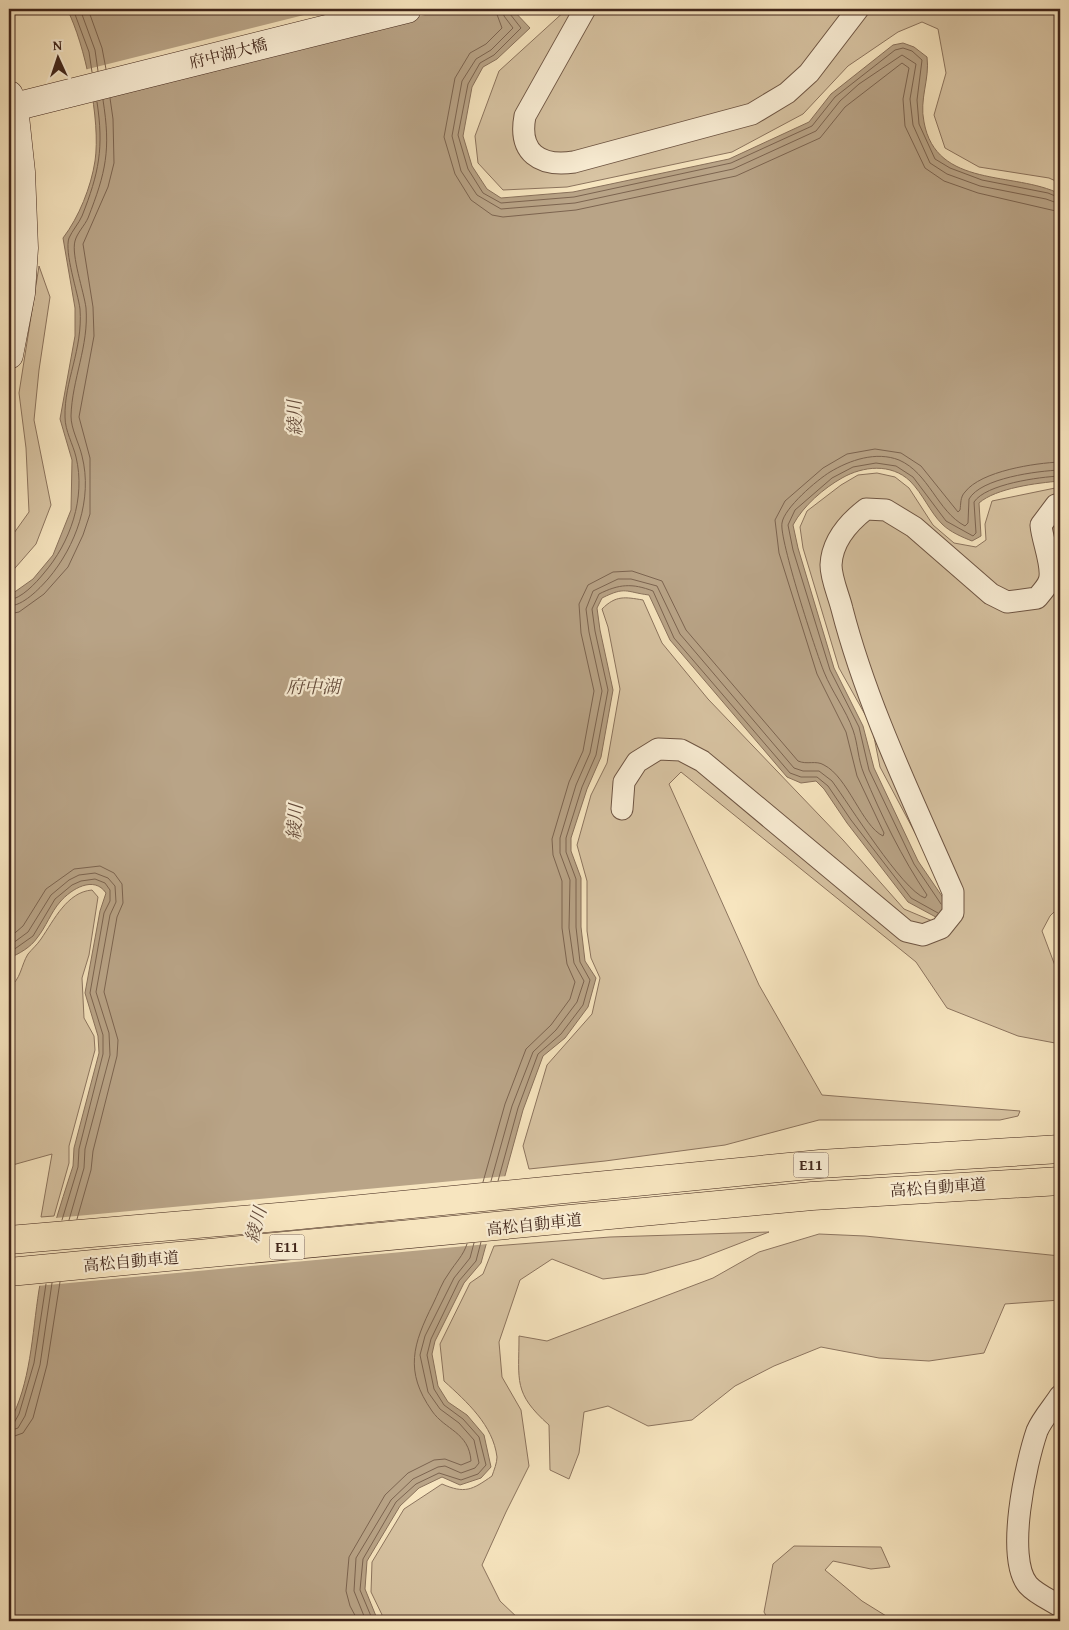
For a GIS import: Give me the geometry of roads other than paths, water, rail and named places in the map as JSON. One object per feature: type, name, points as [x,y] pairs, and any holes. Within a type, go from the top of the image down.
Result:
[{"type":"highway","name":"高松自動車道","points":[[9,1240],[290,1216],[820,1164],[1060,1150]]},
{"type":"highway","name":"高松自動車道","points":[[9,1272],[812,1196],[1060,1181]]},
{"type":"street","name":"府中湖大橋","points":[[11,101],[48,98],[407,9]]},
{"type":"street","points":[[585,9],[525,116],[522,131],[526,144],[543,162],[556,164],[574,162],[752,114],[787,93],[809,73],[858,9]]},
{"type":"street","points":[[9,355],[21,293],[24,248],[21,172],[11,101]]},
{"type":"street","points":[[622,809],[624,782],[637,762],[658,749],[681,750],[702,762],[906,931],[923,935],[940,928],[953,913],[954,892],[893,754],[848,630],[831,566],[835,546],[849,522],[866,509],[886,510],[914,527],[991,594],[1007,602],[1037,598],[1050,581],[1048,559],[1042,540],[1041,525],[1056,505],[1060,505]]},
{"type":"street","points":[[1060,1396],[1038,1429],[1029,1460],[1020,1502],[1018,1546],[1020,1567],[1028,1585],[1060,1606]]},
{"type":"water","name":"府中湖","points":[[67,9],[512,9],[530,28],[497,59],[483,67],[472,87],[463,136],[472,166],[487,189],[501,198],[573,192],[729,159],[809,122],[831,94],[893,45],[903,43],[914,47],[927,57],[928,65],[923,105],[924,122],[931,143],[944,158],[960,168],[1042,187],[1060,194],[1060,481],[1017,487],[986,498],[979,503],[981,536],[972,541],[952,532],[942,524],[910,481],[894,471],[877,468],[850,474],[835,482],[808,504],[793,525],[798,548],[834,668],[863,726],[874,768],[918,861],[948,905],[945,922],[908,902],[847,823],[824,789],[816,781],[801,783],[787,777],[670,640],[649,595],[626,591],[616,592],[602,598],[597,608],[613,690],[601,757],[587,789],[571,838],[571,851],[581,878],[581,927],[585,961],[596,978],[588,1007],[565,1038],[543,1056],[523,1110],[481,1263],[464,1283],[435,1341],[432,1354],[438,1386],[448,1402],[467,1415],[484,1435],[491,1467],[481,1478],[460,1485],[442,1477],[419,1488],[400,1506],[367,1561],[365,1589],[378,1621],[9,1621],[9,1423],[22,1392],[45,1259],[73,1166],[74,1148],[99,1053],[98,1036],[85,993],[100,911],[106,893],[95,885],[89,885],[70,893],[57,906],[32,944],[9,958],[9,596],[33,579],[53,555],[71,510],[72,460],[60,419],[75,336],[75,308],[63,238],[79,211],[87,191],[95,161],[96,125],[90,83],[80,42]]},
{"type":"water label","name":"綾川","points":[[295,418]]},
{"type":"water label","name":"綾川","points":[[295,822]]},
{"type":"water label","name":"綾川","points":[[256,1225]]}]
